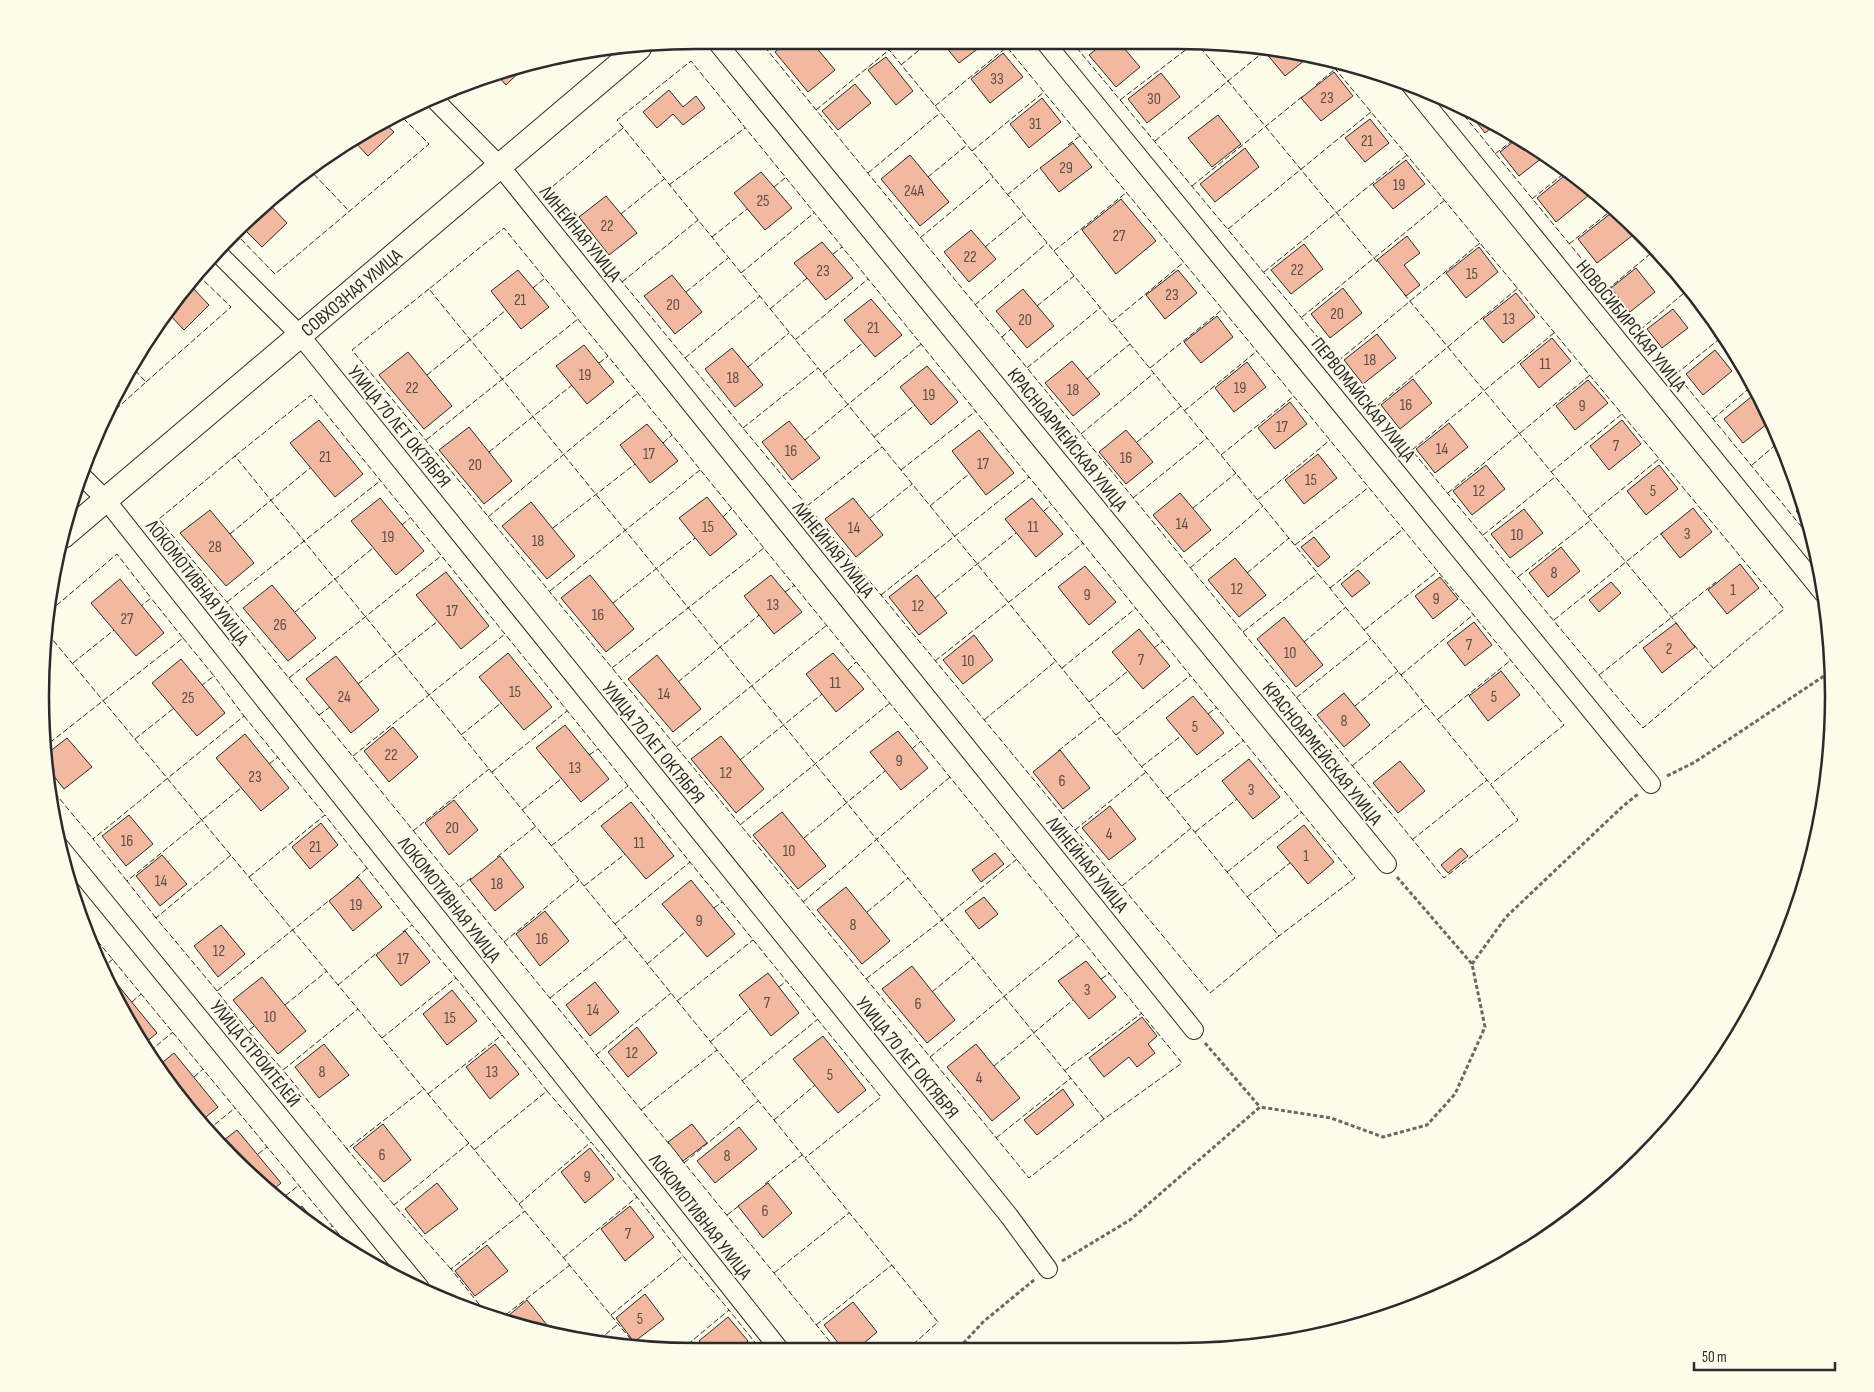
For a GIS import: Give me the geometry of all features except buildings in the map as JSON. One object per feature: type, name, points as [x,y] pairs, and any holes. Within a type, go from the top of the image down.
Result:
[{"type":"street","name":"КРАСНОАРМЕЙСКАЯ УЛИЦА","points":[[722,49],[1387,864]]},
{"type":"street","name":"ПЕРВОМАЙСКАЯ УЛИЦА","points":[[1051,49],[1651,784]]},
{"type":"street","name":"СОВХОЗНАЯ УЛИЦА","points":[[70,531],[634,52]]},
{"type":"street","name":"НОВОСИБИРСКАЯ УЛИЦА","points":[[1419,95],[1815,583]]},
{"type":"street","name":"ЛИНЕЙНАЯ УЛИЦА","points":[[438,103],[500,166],[1194,1030]]},
{"type":"street","name":"УЛИЦА 70 ЛЕТ ОКТЯБРЯ","points":[[221,256],[300,335],[1003,1208],[1048,1269]]},
{"type":"street","name":"ЛОКОМОТИВНАЯ УЛИЦА","points":[[86,480],[106,500],[774,1343]]},
{"type":"street","name":"УЛИЦА СТРОИТЕЛЕЙ","points":[[70,859],[412,1278]]},
{"type":"path","points":[[1472,964],[1506,917],[1622,807],[1651,784],[1696,762],[1824,675]]},
{"type":"path","points":[[1194,1030],[1260,1108],[1331,1118],[1383,1137],[1427,1125],[1456,1094],[1485,1026],[1472,964],[1387,864]]},
{"type":"path","points":[[964,1343],[983,1322],[1048,1269],[1130,1220],[1260,1108]]},
{"type":"fence","points":[[766,49],[1444,878],[1518,820],[888,49]]},
{"type":"fence","points":[[901,65],[920,49]]},
{"type":"fence","points":[[935,106],[1005,49]]},
{"type":"fence","points":[[1009,49],[1564,725],[1491,784]]},
{"type":"fence","points":[[1078,49],[1643,728],[1784,609],[1335,68]]},
{"type":"fence","points":[[1120,100],[1187,49]]},
{"type":"fence","points":[[816,110],[889,50]]},
{"type":"fence","points":[[1202,50],[1378,263]]},
{"type":"fence","points":[[1155,141],[1261,54]]},
{"type":"fence","points":[[623,128],[547,191],[1210,993],[1279,936],[617,120],[691,61],[1355,878],[1279,936]]},
{"type":"fence","points":[[1316,85],[1335,69]]},
{"type":"fence","points":[[972,151],[1044,92]]},
{"type":"fence","points":[[455,96],[456,97],[459,94]]},
{"type":"fence","points":[[1192,186],[1303,96]]},
{"type":"fence","points":[[1228,229],[1371,112]]},
{"type":"fence","points":[[868,173],[940,113]]},
{"type":"fence","points":[[1463,115],[1803,529]]},
{"type":"fence","points":[[239,237],[275,274],[429,144],[403,118]]},
{"type":"fence","points":[[669,185],[745,128]]},
{"type":"fence","points":[[1068,145],[1080,136]]},
{"type":"fence","points":[[1495,154],[1512,141]]},
{"type":"fence","points":[[928,177],[967,145]]},
{"type":"fence","points":[[1264,272],[1407,155]]},
{"type":"fence","points":[[1007,195],[1041,167]]},
{"type":"fence","points":[[314,174],[349,211]]},
{"type":"fence","points":[[1532,199],[1562,175]]},
{"type":"fence","points":[[920,238],[993,177]]},
{"type":"fence","points":[[774,187],[785,178]]},
{"type":"fence","points":[[621,214],[664,179]]},
{"type":"fence","points":[[1054,251],[1127,192]]},
{"type":"fence","points":[[1302,317],[1445,200]]},
{"type":"fence","points":[[712,237],[747,209]]},
{"type":"fence","points":[[1569,244],[1609,212]]},
{"type":"fence","points":[[741,273],[814,213]]},
{"type":"fence","points":[[985,247],[1024,215]]},
{"type":"fence","points":[[622,282],[698,220]]},
{"type":"fence","points":[[429,289],[352,350],[1029,1178],[1104,1119],[1182,1063],[504,228],[429,289],[1104,1119]]},
{"type":"fence","points":[[975,305],[1047,243]]},
{"type":"fence","points":[[1338,361],[1480,243]]},
{"type":"fence","points":[[833,254],[842,247]]},
{"type":"fence","points":[[1607,290],[1651,254]]},
{"type":"fence","points":[[686,292],[728,258]]},
{"type":"fence","points":[[1112,322],[1184,262]]},
{"type":"fence","points":[[1037,306],[1074,276]]},
{"type":"fence","points":[[146,382],[231,307],[202,278]]},
{"type":"fence","points":[[533,288],[545,278]]},
{"type":"fence","points":[[770,309],[807,278]]},
{"type":"fence","points":[[795,340],[868,279]]},
{"type":"fence","points":[[1376,407],[1518,288]]},
{"type":"fence","points":[[1640,330],[1684,293]]},
{"type":"fence","points":[[1404,294],[1678,625]]},
{"type":"fence","points":[[685,358],[760,296]]},
{"type":"fence","points":[[1027,368],[1100,308]]},
{"type":"fence","points":[[1150,368],[1223,309]]},
{"type":"fence","points":[[427,375],[506,310]]},
{"type":"fence","points":[[426,440],[578,319]]},
{"type":"fence","points":[[1002,337],[1011,329]]},
{"type":"fence","points":[[748,367],[789,333]]},
{"type":"fence","points":[[1412,450],[1554,333]]},
{"type":"fence","points":[[1676,374],[1718,340]]},
{"type":"fence","points":[[823,374],[863,343]]},
{"type":"fence","points":[[805,440],[921,344]]},
{"type":"fence","points":[[1087,379],[1130,344]]},
{"type":"fence","points":[[1184,411],[1257,351]]},
{"type":"fence","points":[[599,363],[608,356]]},
{"type":"fence","points":[[743,428],[818,368]]},
{"type":"fence","points":[[115,410],[146,382],[136,371]]},
{"type":"fence","points":[[1081,434],[1154,373]]},
{"type":"fence","points":[[1448,493],[1590,375]]},
{"type":"fence","points":[[489,452],[572,385]]},
{"type":"fence","points":[[1713,419],[1748,389]]},
{"type":"fence","points":[[488,517],[638,393]]},
{"type":"fence","points":[[235,456],[311,395],[881,1097],[805,1158]]},
{"type":"fence","points":[[1221,455],[1294,396]]},
{"type":"fence","points":[[874,437],[915,405]]},
{"type":"fence","points":[[1137,442],[1181,406]]},
{"type":"fence","points":[[901,470],[976,411]]},
{"type":"fence","points":[[1551,472],[1622,414]]},
{"type":"fence","points":[[663,443],[672,435]]},
{"type":"fence","points":[[1133,498],[1207,438]]},
{"type":"fence","points":[[1257,500],[1330,440]]},
{"type":"fence","points":[[1752,465],[1775,445]]},
{"type":"fence","points":[[807,506],[882,447]]},
{"type":"fence","points":[[669,1144],[159,519],[235,456],[938,1322],[915,1343]]},
{"type":"fence","points":[[1588,517],[1659,459]]},
{"type":"fence","points":[[553,528],[635,464]]},
{"type":"fence","points":[[230,534],[310,468]]},
{"type":"fence","points":[[550,591],[700,470]]},
{"type":"fence","points":[[1193,508],[1236,473]]},
{"type":"fence","points":[[930,506],[969,474]]},
{"type":"fence","points":[[881,595],[1029,477]]},
{"type":"fence","points":[[1483,535],[1555,477]]},
{"type":"fence","points":[[227,602],[380,481]]},
{"type":"fence","points":[[870,518],[912,484]]},
{"type":"fence","points":[[1295,545],[1369,487]]},
{"type":"fence","points":[[1044,511],[1051,505]]},
{"type":"fence","points":[[1190,568],[1263,506]]},
{"type":"fence","points":[[723,517],[732,508]]},
{"type":"fence","points":[[402,525],[410,518]]},
{"type":"fence","points":[[1518,577],[1591,520]]},
{"type":"fence","points":[[1330,588],[1403,529]]},
{"type":"fence","points":[[1554,620],[1663,532]]},
{"type":"fence","points":[[935,598],[1016,533]]},
{"type":"fence","points":[[613,603],[695,538]]},
{"type":"fence","points":[[1247,573],[1289,538]]},
{"type":"fence","points":[[935,661],[1083,543]]},
{"type":"fence","points":[[295,612],[373,548]]},
{"type":"fence","points":[[612,668],[764,548]]},
{"type":"fence","points":[[55,607],[117,554],[151,598],[141,606]]},
{"type":"fence","points":[[289,678],[441,556]]},
{"type":"fence","points":[[1364,630],[1438,571]]},
{"type":"fence","points":[[1243,632],[1318,573]]},
{"type":"fence","points":[[1599,675],[1716,582]]},
{"type":"fence","points":[[785,592],[795,585]]},
{"type":"fence","points":[[50,742],[183,638],[151,598]]},
{"type":"fence","points":[[1304,642],[1346,607]]},
{"type":"fence","points":[[1062,668],[1136,608]]},
{"type":"fence","points":[[1401,675],[1474,614]]},
{"type":"fence","points":[[678,682],[759,615]]},
{"type":"fence","points":[[358,684],[438,621]]},
{"type":"fence","points":[[676,747],[827,625]]},
{"type":"fence","points":[[73,663],[114,630]]},
{"type":"fence","points":[[353,756],[505,634]]},
{"type":"fence","points":[[52,638],[631,1340]]},
{"type":"fence","points":[[183,638],[214,676],[202,685]]},
{"type":"fence","points":[[1296,698],[1371,638]]},
{"type":"fence","points":[[1154,648],[1163,641]]},
{"type":"fence","points":[[1694,645],[1713,668]]},
{"type":"fence","points":[[1438,719],[1511,660]]},
{"type":"fence","points":[[984,720],[1056,661]]},
{"type":"fence","points":[[848,670],[856,662]]},
{"type":"fence","points":[[1089,702],[1128,671]]},
{"type":"fence","points":[[1355,706],[1398,671]]},
{"type":"fence","points":[[1116,735],[1191,675]]},
{"type":"fence","points":[[127,881],[93,839],[244,716],[214,676]]},
{"type":"fence","points":[[740,760],[822,694]]},
{"type":"fence","points":[[461,735],[501,703]]},
{"type":"fence","points":[[740,825],[890,703]]},
{"type":"fence","points":[[1352,766],[1426,705]]},
{"type":"fence","points":[[319,715],[330,707]]},
{"type":"fence","points":[[1208,714],[1217,707]]},
{"type":"fence","points":[[135,739],[174,708]]},
{"type":"fence","points":[[492,772],[567,711]]},
{"type":"fence","points":[[244,716],[325,815]]},
{"type":"fence","points":[[1058,751],[1101,717]]},
{"type":"fence","points":[[1141,767],[1181,736]]},
{"type":"fence","points":[[1167,798],[1244,740]]},
{"type":"fence","points":[[912,749],[921,741]]},
{"type":"fence","points":[[589,755],[598,749]]},
{"type":"fence","points":[[269,764],[278,757]]},
{"type":"fence","points":[[413,831],[489,769]]},
{"type":"fence","points":[[804,838],[885,771]]},
{"type":"fence","points":[[1075,830],[1146,772]]},
{"type":"fence","points":[[803,902],[950,777]]},
{"type":"fence","points":[[522,810],[561,779]]},
{"type":"fence","points":[[1412,840],[1487,780]]},
{"type":"fence","points":[[551,846],[628,786]]},
{"type":"fence","points":[[156,918],[127,881],[241,788]]},
{"type":"fence","points":[[57,795],[93,839]]},
{"type":"fence","points":[[1195,832],[1237,799]]},
{"type":"fence","points":[[1227,872],[1302,812]]},
{"type":"fence","points":[[249,877],[325,815],[412,925]]},
{"type":"fence","points":[[497,857],[536,826]]},
{"type":"fence","points":[[1122,886],[1191,828]]},
{"type":"fence","points":[[584,886],[625,854]]},
{"type":"fence","points":[[217,991],[156,918],[231,855]]},
{"type":"fence","points":[[866,979],[1017,859]]},
{"type":"fence","points":[[615,924],[690,862]]},
{"type":"fence","points":[[1247,897],[1290,863]]},
{"type":"fence","points":[[356,878],[367,868]]},
{"type":"fence","points":[[460,887],[471,878]]},
{"type":"fence","points":[[867,912],[908,878]]},
{"type":"fence","points":[[504,942],[579,880]]},
{"type":"fence","points":[[248,1031],[217,991],[331,899]]},
{"type":"fence","points":[[714,908],[722,902]]},
{"type":"fence","points":[[403,932],[412,925],[456,978]]},
{"type":"fence","points":[[647,964],[685,932]]},
{"type":"fence","points":[[930,1057],[1079,935]]},
{"type":"fence","points":[[550,998],[626,937]]},
{"type":"fence","points":[[96,940],[342,1238]]},
{"type":"fence","points":[[677,1001],[753,940]]},
{"type":"fence","points":[[338,985],[378,952]]},
{"type":"fence","points":[[932,992],[973,958]]},
{"type":"fence","points":[[107,964],[113,959]]},
{"type":"fence","points":[[285,1005],[327,971]]},
{"type":"fence","points":[[1101,979],[1110,973]]},
{"type":"fence","points":[[382,1038],[456,978],[502,1035]]},
{"type":"fence","points":[[779,987],[786,981]]},
{"type":"fence","points":[[596,1055],[671,993]]},
{"type":"fence","points":[[132,1002],[141,994]]},
{"type":"fence","points":[[994,1066],[1073,1000]]},
{"type":"fence","points":[[347,1149],[283,1070],[358,1009]]},
{"type":"fence","points":[[710,1042],[750,1009]]},
{"type":"fence","points":[[1064,1071],[1142,1013]]},
{"type":"fence","points":[[742,1081],[818,1019]]},
{"type":"fence","points":[[254,1026],[248,1031],[283,1070]]},
{"type":"fence","points":[[153,1048],[173,1032]]},
{"type":"fence","points":[[428,1094],[502,1035],[547,1091]]},
{"type":"fence","points":[[641,1110],[717,1050]]},
{"type":"fence","points":[[194,1077],[203,1069]]},
{"type":"fence","points":[[996,1138],[1071,1078]]},
{"type":"fence","points":[[774,1120],[815,1085]]},
{"type":"fence","points":[[394,1205],[347,1149],[424,1089]]},
{"type":"fence","points":[[474,1150],[547,1091],[591,1142]]},
{"type":"fence","points":[[684,1163],[758,1101]]},
{"type":"fence","points":[[212,1127],[235,1108]]},
{"type":"fence","points":[[519,1204],[591,1142],[637,1197]]},
{"type":"fence","points":[[451,1269],[394,1205],[469,1143]]},
{"type":"fence","points":[[258,1154],[267,1147]]},
{"type":"fence","points":[[765,1184],[802,1155]]},
{"type":"fence","points":[[681,1159],[831,1343]]},
{"type":"fence","points":[[285,1196],[299,1185]]},
{"type":"fence","points":[[563,1258],[637,1197],[683,1256]]},
{"type":"fence","points":[[727,1215],[740,1205]]},
{"type":"fence","points":[[481,1306],[451,1269],[525,1211]]},
{"type":"fence","points":[[774,1273],[849,1213]]},
{"type":"fence","points":[[329,1229],[332,1226]]},
{"type":"fence","points":[[611,1315],[683,1256],[729,1310]]},
{"type":"fence","points":[[506,1314],[570,1265]]},
{"type":"fence","points":[[816,1325],[892,1265]]},
{"type":"fence","points":[[690,1343],[729,1310],[755,1343]]},
{"type":"fence","points":[[603,1337],[618,1324]]}]
